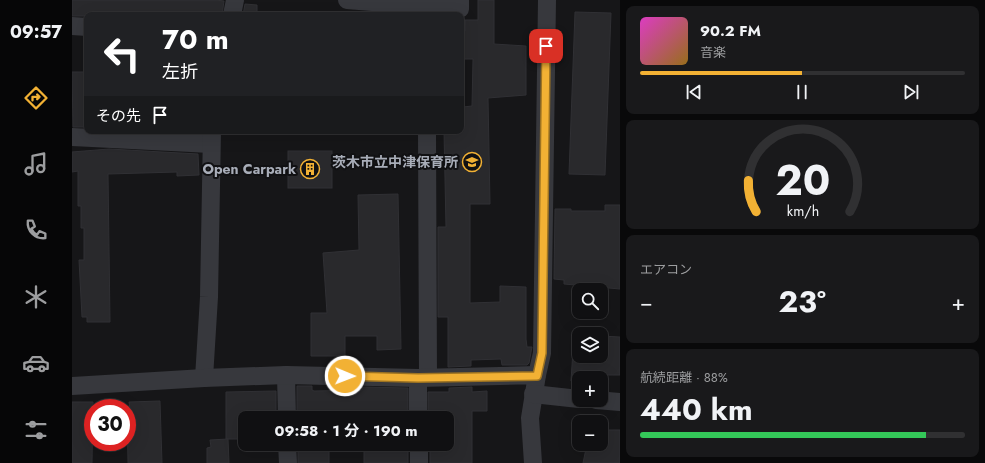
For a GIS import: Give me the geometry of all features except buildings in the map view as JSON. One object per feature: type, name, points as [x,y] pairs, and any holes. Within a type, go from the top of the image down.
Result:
[{"type":"street","points":[[233,12],[235,0]]},
{"type":"street","points":[[347,0],[460,9],[460,0]]},
{"type":"street","points":[[533,463],[530,418],[533,394],[542,353],[547,0]]},
{"type":"street","points":[[72,26],[84,27]]},
{"type":"street","points":[[419,411],[423,378],[427,134]]},
{"type":"street","points":[[72,137],[211,137],[209,296],[204,378]]},
{"type":"street","points":[[72,386],[204,378],[286,376],[423,378],[537,376]]},
{"type":"street","points":[[286,376],[287,411]]},
{"type":"street","points":[[533,394],[572,397]]},
{"type":"street","points":[[608,401],[620,402]]},
{"type":"street","points":[[288,451],[288,463]]},
{"type":"street","points":[[419,451],[419,463]]},
{"type":"place","name":"茨木市立中津保育所","points":[[472,162]]},
{"type":"place","name":"Open Carpark","points":[[310,169]]},
{"type":"route","points":[[345,376],[418,378],[537,376],[542,353],[546,46]]}]
